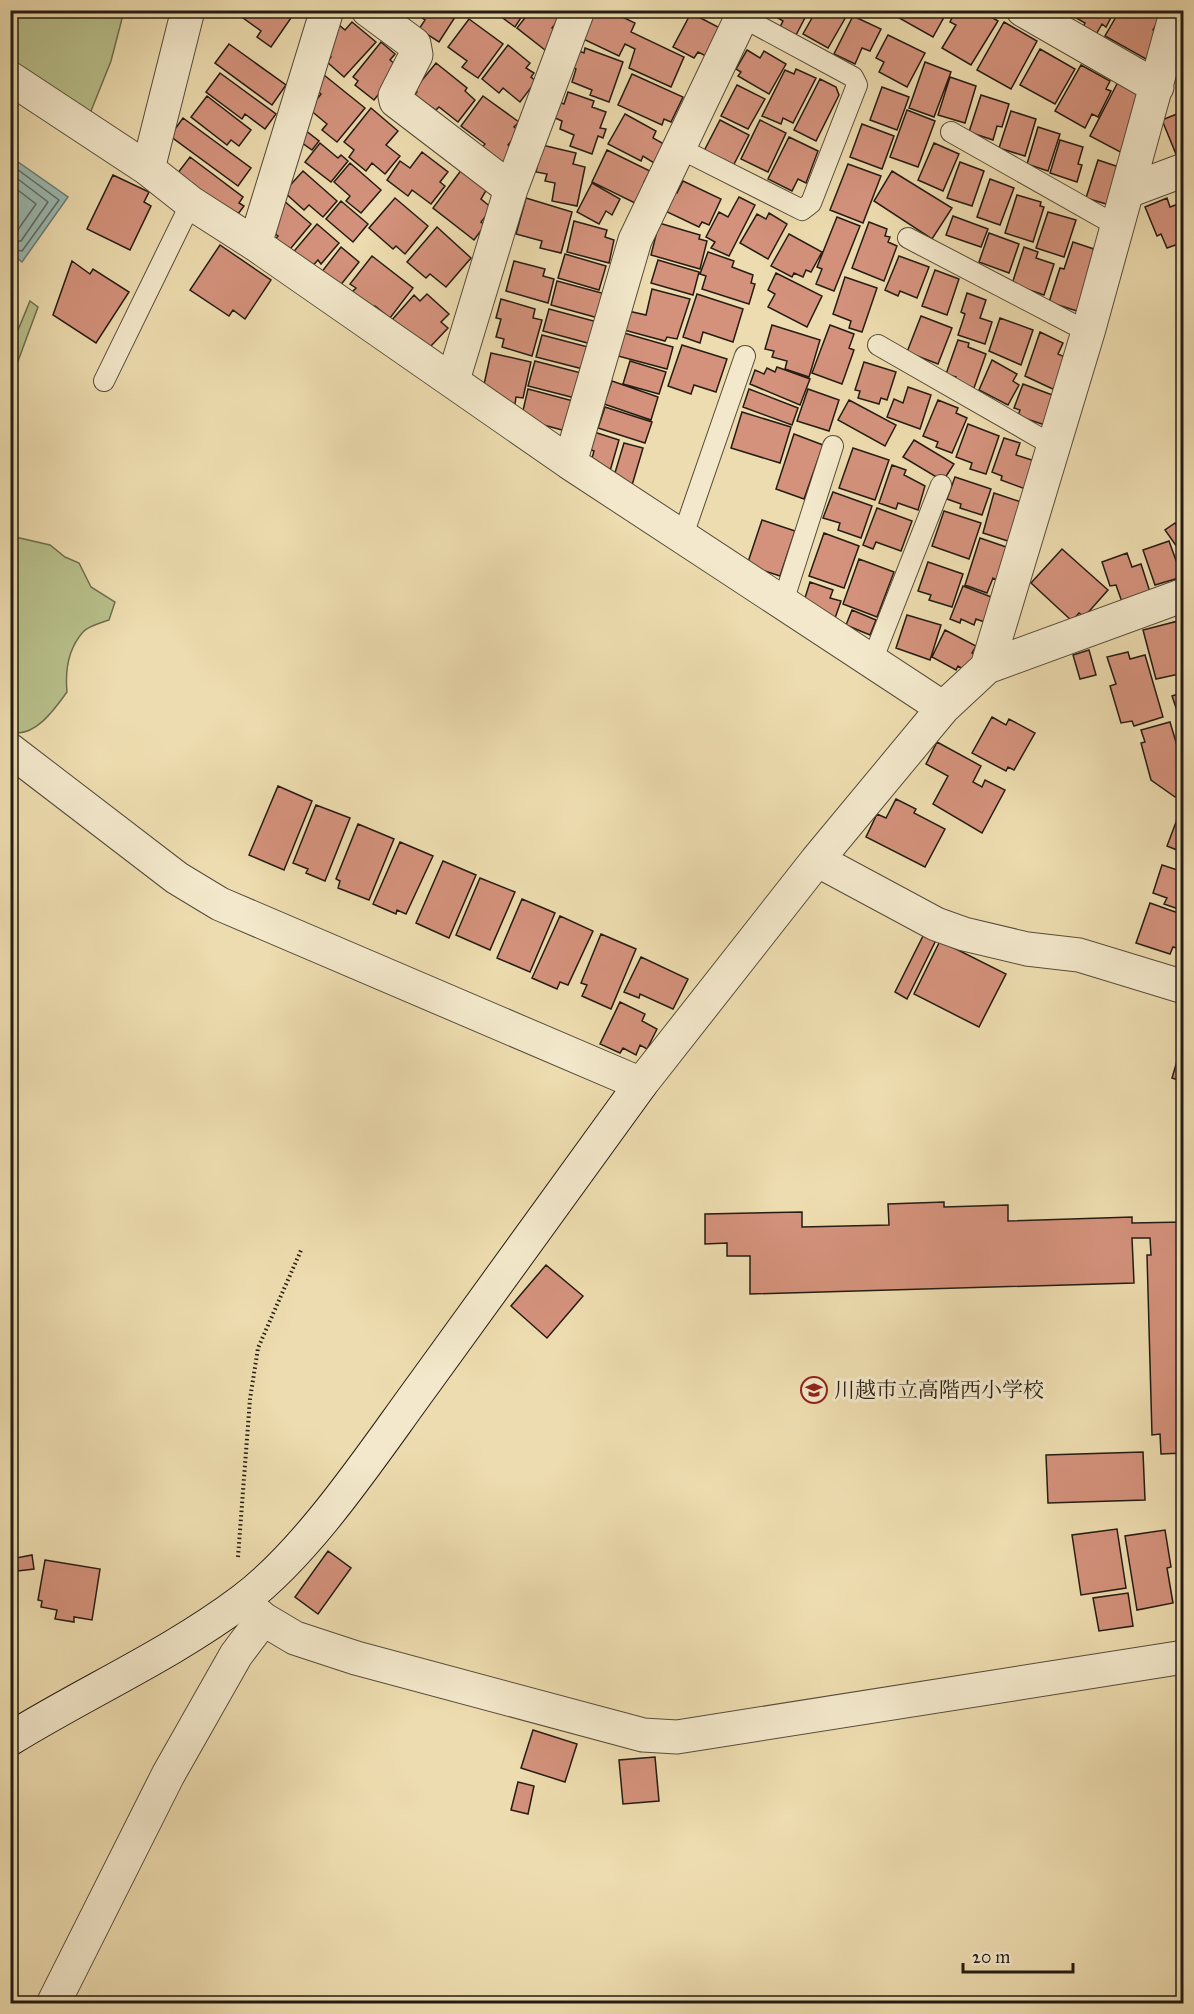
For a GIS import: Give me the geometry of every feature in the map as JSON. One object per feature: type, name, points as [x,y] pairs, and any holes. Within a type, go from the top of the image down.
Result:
[{"type":"street","points":[[147,169],[188,10]]},
{"type":"street","points":[[255,244],[327,10]]},
{"type":"street","points":[[368,10],[414,44],[416,55],[395,96],[396,101],[511,189]]},
{"type":"street","points":[[453,380],[511,189],[578,10]]},
{"type":"street","points":[[1023,10],[1157,87]]},
{"type":"street","points":[[570,463],[634,240],[743,14]]},
{"type":"street","points":[[987,667],[1088,332],[1157,87],[1177,26]]},
{"type":"street","points":[[10,78],[147,169],[191,203],[255,244],[570,463],[782,605],[943,708]]},
{"type":"street","points":[[1128,190],[1184,170]]},
{"type":"street","points":[[53,2004],[168,1774],[236,1655],[253,1610],[281,1565],[321,1520],[641,1084],[816,860],[943,708],[987,667],[1184,595]]},
{"type":"street","points":[[10,750],[177,878],[220,904],[641,1084]]},
{"type":"street","points":[[816,860],[936,924],[964,934],[1027,949],[1079,956],[1184,987]]},
{"type":"street","points":[[253,1610],[296,1638],[356,1658],[643,1735],[677,1737],[1184,1657]]},
{"type":"street","points":[[10,1739],[187,1636],[253,1610]]},
{"type":"lane","points":[[679,148],[802,210],[811,203],[857,85],[853,77],[743,14]]},
{"type":"lane","points":[[951,132],[1118,225]]},
{"type":"lane","points":[[104,381],[191,203]]},
{"type":"lane","points":[[908,237],[1088,332]]},
{"type":"lane","points":[[878,345],[1054,446]]},
{"type":"lane","points":[[682,538],[745,356]]},
{"type":"lane","points":[[782,605],[833,446]]},
{"type":"lane","points":[[872,661],[941,485]]},
{"type":"path","points":[[253,1610],[238,1576],[238,1535],[250,1399],[258,1348],[302,1248]]},
{"type":"green space","points":[[10,11],[124,11],[111,61],[91,111],[68,108],[11,87]]},
{"type":"green space","points":[[30,301],[38,307],[11,380],[11,347]]},
{"type":"green space","points":[[11,536],[50,545],[65,557],[79,563],[91,587],[115,602],[109,620],[85,630],[74,646],[67,668],[67,692],[62,699],[43,721],[19,733],[10,732]]},
{"type":"water","points":[[11,157],[68,197],[22,262],[11,253]]},
{"type":"building","points":[[232,10],[281,10],[291,18],[271,47],[257,37],[261,31]]},
{"type":"building","points":[[411,10],[459,11],[439,42],[419,29],[425,20]]},
{"type":"building","points":[[497,10],[526,10],[515,27],[496,13]]},
{"type":"building","points":[[531,10],[556,10],[562,16],[552,28],[558,33],[545,50],[517,28]]},
{"type":"building","points":[[594,10],[608,10],[635,23],[631,32],[684,57],[671,87],[629,68],[635,49],[625,44],[619,56],[581,38]]},
{"type":"building","points":[[765,10],[809,10],[795,37],[779,29],[783,21]]},
{"type":"building","points":[[822,10],[839,10],[847,15],[828,48],[803,34],[816,11],[820,13]]},
{"type":"building","points":[[894,10],[948,10],[933,37],[892,14]]},
{"type":"building","points":[[956,10],[980,10],[998,21],[971,65],[942,48],[956,25],[950,22]]},
{"type":"building","points":[[1063,10],[1115,10],[1106,27],[1102,24],[1094,38],[1081,31],[1085,23]]},
{"type":"building","points":[[1120,10],[1155,10],[1162,14],[1153,30],[1160,34],[1146,59],[1105,36]]},
{"type":"building","points":[[691,13],[720,28],[706,56],[698,52],[694,58],[673,47]]},
{"type":"building","points":[[853,16],[881,29],[870,51],[862,48],[855,64],[834,54]]},
{"type":"building","points":[[469,19],[503,44],[478,78],[462,67],[467,61],[448,47]]},
{"type":"building","points":[[352,22],[376,42],[344,77],[327,62],[331,57],[325,53],[339,25],[345,30]]},
{"type":"building","points":[[1004,22],[1037,41],[1011,89],[977,70]]},
{"type":"building","points":[[888,35],[925,53],[907,87],[879,72],[884,62],[876,58]]},
{"type":"building","points":[[381,42],[395,54],[390,60],[400,68],[374,100],[355,85],[358,81],[353,77]]},
{"type":"building","points":[[229,44],[286,85],[272,105],[215,63]]},
{"type":"building","points":[[508,45],[530,63],[526,68],[534,73],[531,77],[536,81],[520,102],[503,88],[499,93],[482,79]]},
{"type":"building","points":[[585,48],[623,62],[609,102],[590,95],[592,90],[572,82],[576,69],[569,66],[574,49],[584,53]]},
{"type":"building","points":[[1040,49],[1075,69],[1055,104],[1020,85]]},
{"type":"building","points":[[747,50],[760,58],[764,51],[786,64],[769,94],[738,76],[741,72],[736,69]]},
{"type":"building","points":[[925,62],[951,72],[934,117],[909,108]]},
{"type":"building","points":[[436,63],[467,88],[465,91],[475,100],[458,122],[439,107],[436,110],[427,104],[424,108],[412,98],[417,92],[414,90]]},
{"type":"building","points":[[1081,65],[1110,81],[1106,89],[1111,91],[1098,117],[1092,114],[1085,128],[1055,111]]},
{"type":"building","points":[[796,69],[816,78],[793,123],[783,118],[781,124],[762,116],[785,70],[794,74]]},
{"type":"building","points":[[1184,69],[1184,92],[1182,93],[1175,72]]},
{"type":"building","points":[[220,73],[276,114],[265,129],[245,114],[242,119],[206,92]]},
{"type":"building","points":[[632,74],[683,97],[671,122],[664,119],[662,125],[618,105]]},
{"type":"building","points":[[324,75],[365,108],[337,142],[322,130],[327,124],[309,109],[321,94],[314,88]]},
{"type":"building","points":[[950,77],[976,86],[965,123],[938,115]]},
{"type":"building","points":[[820,79],[836,87],[839,95],[816,141],[794,130]]},
{"type":"building","points":[[1118,82],[1138,94],[1124,154],[1090,136]]},
{"type":"building","points":[[737,85],[765,99],[748,129],[721,116]]},
{"type":"building","points":[[882,87],[909,97],[897,130],[870,120]]},
{"type":"building","points":[[568,92],[594,101],[592,107],[606,112],[600,128],[606,129],[603,138],[598,136],[592,154],[570,146],[574,135],[560,129],[562,121],[553,117],[559,102],[564,104]]},
{"type":"building","points":[[981,95],[1009,104],[1002,127],[997,126],[993,140],[969,132]]},
{"type":"building","points":[[207,96],[251,130],[239,146],[231,140],[227,145],[191,117]]},
{"type":"building","points":[[483,96],[519,122],[514,127],[519,131],[508,145],[513,149],[503,164],[481,148],[485,144],[461,126]]},
{"type":"building","points":[[371,108],[398,131],[386,145],[400,156],[385,174],[372,163],[366,171],[349,157],[354,150],[344,142]]},
{"type":"building","points":[[907,110],[935,121],[918,167],[890,157]]},
{"type":"building","points":[[1011,111],[1036,119],[1025,156],[999,148]]},
{"type":"building","points":[[1184,111],[1184,157],[1178,159],[1162,120]]},
{"type":"building","points":[[625,114],[656,131],[653,138],[664,144],[654,163],[643,156],[641,161],[608,144]]},
{"type":"building","points":[[183,118],[251,168],[238,186],[170,136]]},
{"type":"building","points":[[720,120],[749,135],[732,168],[703,153]]},
{"type":"building","points":[[760,120],[786,133],[768,172],[741,159]]},
{"type":"building","points":[[862,124],[894,136],[882,169],[850,157]]},
{"type":"building","points":[[1038,127],[1060,134],[1048,171],[1027,164]]},
{"type":"building","points":[[305,130],[319,141],[312,150],[298,140]]},
{"type":"building","points":[[789,137],[818,151],[806,183],[798,179],[792,191],[768,179]]},
{"type":"building","points":[[1060,140],[1083,147],[1078,164],[1082,165],[1077,182],[1050,173]]},
{"type":"building","points":[[320,143],[338,158],[341,155],[348,161],[331,182],[305,162]]},
{"type":"building","points":[[934,143],[959,154],[943,191],[918,180]]},
{"type":"building","points":[[542,145],[576,153],[573,164],[585,167],[577,206],[552,201],[555,183],[545,181],[547,174],[536,172]]},
{"type":"building","points":[[607,150],[650,171],[644,182],[648,185],[639,205],[592,182]]},
{"type":"building","points":[[422,152],[448,172],[440,182],[445,186],[431,204],[412,190],[408,196],[387,180],[400,161],[410,168]]},
{"type":"building","points":[[190,157],[243,197],[239,203],[244,206],[232,222],[174,178]]},
{"type":"building","points":[[1098,160],[1125,169],[1113,206],[1086,198]]},
{"type":"building","points":[[960,162],[984,171],[972,206],[947,198]]},
{"type":"building","points":[[350,163],[381,190],[361,213],[346,201],[350,196],[334,182]]},
{"type":"building","points":[[848,164],[881,176],[863,223],[830,210]]},
{"type":"building","points":[[462,169],[487,189],[481,199],[492,208],[481,222],[485,225],[474,240],[433,208]]},
{"type":"building","points":[[303,171],[337,201],[323,217],[309,205],[304,210],[284,192]]},
{"type":"building","points":[[892,171],[952,208],[932,239],[874,201]]},
{"type":"building","points":[[113,175],[149,192],[144,202],[151,206],[130,250],[87,229]]},
{"type":"building","points":[[990,179],[1014,188],[1000,225],[977,217]]},
{"type":"building","points":[[683,181],[721,199],[709,225],[702,222],[699,227],[663,210],[672,191],[677,193]]},
{"type":"building","points":[[592,183],[620,199],[612,215],[606,211],[599,224],[577,212]]},
{"type":"building","points":[[1017,195],[1041,202],[1040,206],[1044,207],[1033,242],[1005,233]]},
{"type":"building","points":[[739,197],[755,205],[729,256],[711,248],[715,242],[706,237],[719,212],[728,217]]},
{"type":"building","points":[[395,198],[428,226],[405,254],[396,246],[393,249],[369,228]]},
{"type":"building","points":[[526,198],[572,212],[561,253],[540,248],[542,241],[516,234]]},
{"type":"building","points":[[1167,198],[1170,207],[1181,203],[1184,209],[1184,242],[1167,248],[1161,234],[1157,236],[1145,207]]},
{"type":"building","points":[[283,200],[311,224],[286,254],[272,242],[278,236],[273,232]]},
{"type":"building","points":[[341,201],[368,224],[353,242],[326,219]]},
{"type":"building","points":[[1048,212],[1076,220],[1064,257],[1036,248]]},
{"type":"building","points":[[769,213],[787,224],[768,259],[740,243],[757,214],[766,219]]},
{"type":"building","points":[[953,216],[988,229],[981,247],[946,235]]},
{"type":"building","points":[[837,217],[860,226],[834,291],[816,284],[822,269],[817,267]]},
{"type":"building","points":[[574,221],[607,230],[605,237],[614,240],[609,263],[567,252]]},
{"type":"building","points":[[869,222],[887,229],[885,236],[890,237],[888,242],[897,246],[884,281],[852,268]]},
{"type":"building","points":[[659,223],[700,235],[699,239],[707,241],[700,269],[651,255]]},
{"type":"building","points":[[317,224],[339,243],[321,264],[318,260],[308,271],[290,256]]},
{"type":"building","points":[[437,227],[471,258],[446,287],[430,274],[426,278],[407,262]]},
{"type":"building","points":[[989,233],[1019,244],[1009,273],[979,262]]},
{"type":"building","points":[[789,234],[822,252],[811,272],[806,270],[803,277],[794,273],[792,277],[771,266]]},
{"type":"building","points":[[1073,242],[1094,249],[1088,271],[1092,273],[1080,312],[1049,302],[1060,268],[1064,269]]},
{"type":"building","points":[[220,245],[271,280],[245,319],[233,310],[229,316],[190,290]]},
{"type":"building","points":[[341,247],[359,262],[335,292],[317,278]]},
{"type":"building","points":[[1024,247],[1038,252],[1036,258],[1054,264],[1044,295],[1012,284]]},
{"type":"building","points":[[708,252],[734,261],[732,267],[753,275],[751,283],[755,284],[749,304],[702,289],[706,276],[700,274]]},
{"type":"building","points":[[565,254],[606,266],[599,290],[558,278]]},
{"type":"building","points":[[372,256],[413,288],[390,318],[375,306],[371,311],[350,294],[356,288],[350,284]]},
{"type":"building","points":[[899,256],[929,267],[917,298],[900,291],[898,296],[885,290]]},
{"type":"building","points":[[658,260],[699,272],[693,295],[651,283]]},
{"type":"building","points":[[72,261],[90,274],[93,269],[129,292],[96,343],[53,315]]},
{"type":"building","points":[[514,261],[545,269],[543,276],[554,279],[548,303],[506,291]]},
{"type":"building","points":[[935,270],[959,279],[947,315],[922,306]]},
{"type":"building","points":[[776,273],[822,296],[807,327],[768,307],[775,294],[768,290]]},
{"type":"building","points":[[845,277],[877,288],[862,332],[849,328],[851,321],[833,314]]},
{"type":"building","points":[[557,281],[609,295],[602,319],[551,305]]},
{"type":"building","points":[[652,289],[690,299],[677,339],[667,337],[665,341],[624,330],[628,311],[646,315]]},
{"type":"building","points":[[967,293],[986,300],[980,318],[992,322],[985,344],[958,335],[965,314],[961,312]]},
{"type":"building","points":[[427,294],[449,314],[441,322],[448,328],[430,347],[421,339],[417,343],[391,321],[414,295],[420,301]]},
{"type":"building","points":[[697,294],[743,309],[733,342],[703,332],[700,343],[683,337]]},
{"type":"building","points":[[501,299],[535,309],[533,318],[542,320],[532,356],[502,347],[504,339],[496,337],[501,319],[496,318]]},
{"type":"building","points":[[549,309],[601,323],[595,345],[543,331]]},
{"type":"building","points":[[921,316],[952,328],[938,364],[907,352]]},
{"type":"building","points":[[1000,318],[1033,330],[1021,365],[989,351]]},
{"type":"building","points":[[772,325],[820,340],[809,377],[785,369],[787,361],[772,357],[774,351],[765,349]]},
{"type":"building","points":[[830,325],[854,334],[849,348],[854,350],[842,384],[812,373]]},
{"type":"building","points":[[1040,332],[1063,343],[1058,354],[1071,360],[1057,391],[1025,376]]},
{"type":"building","points":[[624,333],[673,347],[667,369],[618,356]]},
{"type":"building","points":[[542,335],[588,347],[583,369],[536,357]]},
{"type":"building","points":[[958,340],[969,343],[968,347],[986,354],[974,388],[954,381],[956,377],[946,374]]},
{"type":"building","points":[[682,345],[727,359],[716,392],[694,385],[691,394],[668,386]]},
{"type":"building","points":[[491,353],[531,362],[523,398],[516,397],[515,404],[496,399],[483,389]]},
{"type":"building","points":[[992,360],[1017,374],[1013,381],[1019,385],[1008,405],[979,390]]},
{"type":"building","points":[[535,361],[585,374],[579,399],[528,386]]},
{"type":"building","points":[[630,361],[666,372],[659,394],[623,384]]},
{"type":"building","points":[[864,362],[896,372],[887,400],[881,398],[879,404],[858,398],[860,391],[855,390]]},
{"type":"building","points":[[777,367],[810,379],[800,405],[750,384],[755,370],[764,374],[767,368],[775,372]]},
{"type":"building","points":[[612,381],[658,397],[651,420],[604,404]]},
{"type":"building","points":[[1023,384],[1055,396],[1045,425],[1018,416],[1020,410],[1014,408]]},
{"type":"building","points":[[908,387],[931,395],[920,429],[887,417],[894,399],[903,403]]},
{"type":"building","points":[[528,389],[577,402],[566,431],[521,419]]},
{"type":"building","points":[[749,389],[798,408],[792,425],[743,407]]},
{"type":"building","points":[[808,389],[839,400],[829,431],[797,421]]},
{"type":"building","points":[[849,400],[896,425],[885,446],[838,420]]},
{"type":"building","points":[[938,400],[958,408],[956,413],[967,418],[952,453],[936,447],[938,442],[923,436]]},
{"type":"building","points":[[605,407],[652,422],[645,443],[598,428]]},
{"type":"building","points":[[742,412],[791,427],[780,463],[731,448]]},
{"type":"building","points":[[968,424],[999,436],[986,474],[970,469],[972,463],[956,457]]},
{"type":"building","points":[[594,432],[619,440],[610,471],[590,465],[594,451],[589,449]]},
{"type":"building","points":[[794,434],[823,445],[804,499],[776,489]]},
{"type":"building","points":[[1004,438],[1020,443],[1016,455],[1038,462],[1028,490],[1001,480],[1002,476],[992,472]]},
{"type":"building","points":[[914,440],[954,464],[943,481],[903,457]]},
{"type":"building","points":[[624,443],[643,448],[630,492],[611,486]]},
{"type":"building","points":[[853,448],[889,460],[875,500],[839,488]]},
{"type":"building","points":[[892,465],[906,470],[904,475],[925,486],[918,510],[898,503],[896,509],[879,503]]},
{"type":"building","points":[[955,477],[991,489],[982,515],[960,508],[961,504],[947,499]]},
{"type":"building","points":[[833,492],[872,506],[861,538],[838,530],[840,523],[823,518]]},
{"type":"building","points":[[994,493],[1024,503],[1011,542],[983,533]]},
{"type":"building","points":[[877,508],[912,521],[901,551],[876,542],[873,549],[863,545]]},
{"type":"building","points":[[944,511],[981,523],[969,559],[932,546]]},
{"type":"building","points":[[762,520],[795,531],[780,576],[747,565]]},
{"type":"building","points":[[1175,523],[1184,536],[1184,557],[1165,530]]},
{"type":"building","points":[[824,533],[859,546],[844,588],[809,576]]},
{"type":"building","points":[[980,538],[1012,549],[1000,582],[993,578],[987,593],[965,585]]},
{"type":"building","points":[[1169,541],[1182,577],[1155,585],[1143,550]]},
{"type":"building","points":[[1062,549],[1108,590],[1084,617],[1079,613],[1072,621],[1031,583]]},
{"type":"building","points":[[1127,553],[1132,567],[1141,564],[1150,592],[1122,602],[1116,585],[1110,586],[1102,562]]},
{"type":"building","points":[[859,559],[894,572],[877,617],[843,604]]},
{"type":"building","points":[[928,562],[963,574],[952,607],[929,600],[931,595],[918,591]]},
{"type":"building","points":[[810,582],[833,590],[830,598],[841,601],[834,621],[804,601]]},
{"type":"building","points":[[963,586],[999,600],[990,624],[976,619],[974,625],[961,619],[960,623],[950,619]]},
{"type":"building","points":[[852,610],[876,620],[870,635],[846,625]]},
{"type":"building","points":[[907,615],[941,625],[930,660],[896,648]]},
{"type":"building","points":[[1178,621],[1184,642],[1184,673],[1156,679],[1143,630]]},
{"type":"building","points":[[945,630],[976,646],[972,653],[975,655],[967,671],[958,666],[956,670],[932,657]]},
{"type":"building","points":[[1089,650],[1096,675],[1080,679],[1073,655]]},
{"type":"building","points":[[1128,652],[1130,659],[1145,655],[1163,717],[1134,726],[1132,721],[1121,723],[1110,686],[1116,684],[1107,657]]},
{"type":"building","points":[[1184,692],[1184,731],[1172,696]]},
{"type":"building","points":[[992,717],[1006,725],[1009,719],[1035,733],[1014,770],[1008,767],[1006,771],[972,753]]},
{"type":"building","points":[[1170,722],[1184,769],[1184,794],[1175,797],[1151,780],[1141,743],[1145,742],[1141,730]]},
{"type":"building","points":[[937,742],[981,766],[973,782],[982,787],[985,780],[1005,790],[982,833],[933,804],[948,776],[926,764]]},
{"type":"building","points":[[278,786],[312,801],[284,870],[249,855]]},
{"type":"building","points":[[896,799],[916,809],[914,813],[945,829],[925,867],[866,837],[877,814],[886,818]]},
{"type":"building","points":[[316,805],[350,818],[325,881],[306,873],[308,869],[293,863]]},
{"type":"building","points":[[1181,809],[1184,810],[1184,861],[1179,859],[1182,852],[1167,846]]},
{"type":"building","points":[[358,824],[394,839],[369,900],[338,888],[340,881],[336,879]]},
{"type":"building","points":[[400,842],[433,856],[406,914],[397,910],[396,914],[373,904]]},
{"type":"building","points":[[443,861],[476,875],[449,938],[416,923]]},
{"type":"building","points":[[1162,865],[1184,872],[1184,911],[1164,904],[1167,898],[1153,893]]},
{"type":"building","points":[[480,878],[515,892],[490,950],[456,935]]},
{"type":"building","points":[[522,899],[555,913],[530,972],[497,958]]},
{"type":"building","points":[[1150,903],[1184,915],[1184,950],[1173,947],[1170,954],[1136,943]]},
{"type":"building","points":[[560,916],[593,931],[568,985],[560,982],[557,989],[532,978]]},
{"type":"building","points":[[601,934],[636,949],[611,1009],[582,996],[587,985],[581,983]]},
{"type":"building","points":[[924,934],[936,940],[907,999],[895,992]]},
{"type":"building","points":[[940,941],[1006,974],[979,1027],[914,994]]},
{"type":"building","points":[[641,957],[688,979],[673,1009],[640,994],[639,998],[624,992]]},
{"type":"building","points":[[620,1002],[645,1014],[642,1021],[657,1029],[647,1049],[640,1045],[636,1055],[623,1048],[620,1053],[600,1044]]},
{"type":"building","points":[[1184,1038],[1184,1082],[1172,1078]]},
{"type":"building","points":[[944,1202],[944,1207],[1008,1205],[1008,1221],[1132,1217],[1132,1223],[1184,1222],[1184,1453],[1161,1454],[1160,1434],[1152,1435],[1147,1255],[1151,1255],[1150,1238],[1132,1238],[1134,1283],[750,1294],[750,1256],[727,1256],[727,1243],[705,1244],[705,1214],[802,1212],[802,1227],[889,1225],[888,1204]]},
{"type":"building","points":[[546,1265],[583,1296],[547,1338],[511,1306]]},
{"type":"building","points":[[1143,1452],[1145,1500],[1048,1503],[1046,1455]]},
{"type":"building","points":[[1117,1529],[1126,1588],[1081,1595],[1072,1535]]},
{"type":"building","points":[[1165,1530],[1171,1567],[1167,1568],[1173,1603],[1137,1610],[1125,1536]]},
{"type":"building","points":[[1178,1532],[1184,1532],[1184,1567],[1182,1567]]},
{"type":"building","points":[[328,1551],[351,1568],[318,1614],[295,1597]]},
{"type":"building","points":[[32,1555],[34,1569],[18,1571],[16,1558]]},
{"type":"building","points":[[45,1560],[100,1569],[92,1620],[74,1617],[74,1622],[55,1619],[57,1610],[41,1607],[42,1601],[38,1600]]},
{"type":"building","points":[[1128,1593],[1133,1626],[1099,1631],[1093,1598]]},
{"type":"building","points":[[533,1730],[577,1744],[565,1782],[521,1768]]},
{"type":"building","points":[[655,1757],[659,1801],[623,1804],[619,1760]]},
{"type":"building","points":[[518,1782],[534,1786],[528,1814],[511,1810]]},
{"type":"place","name":"川越市立高階西小学校","points":[[814,1390]]}]
